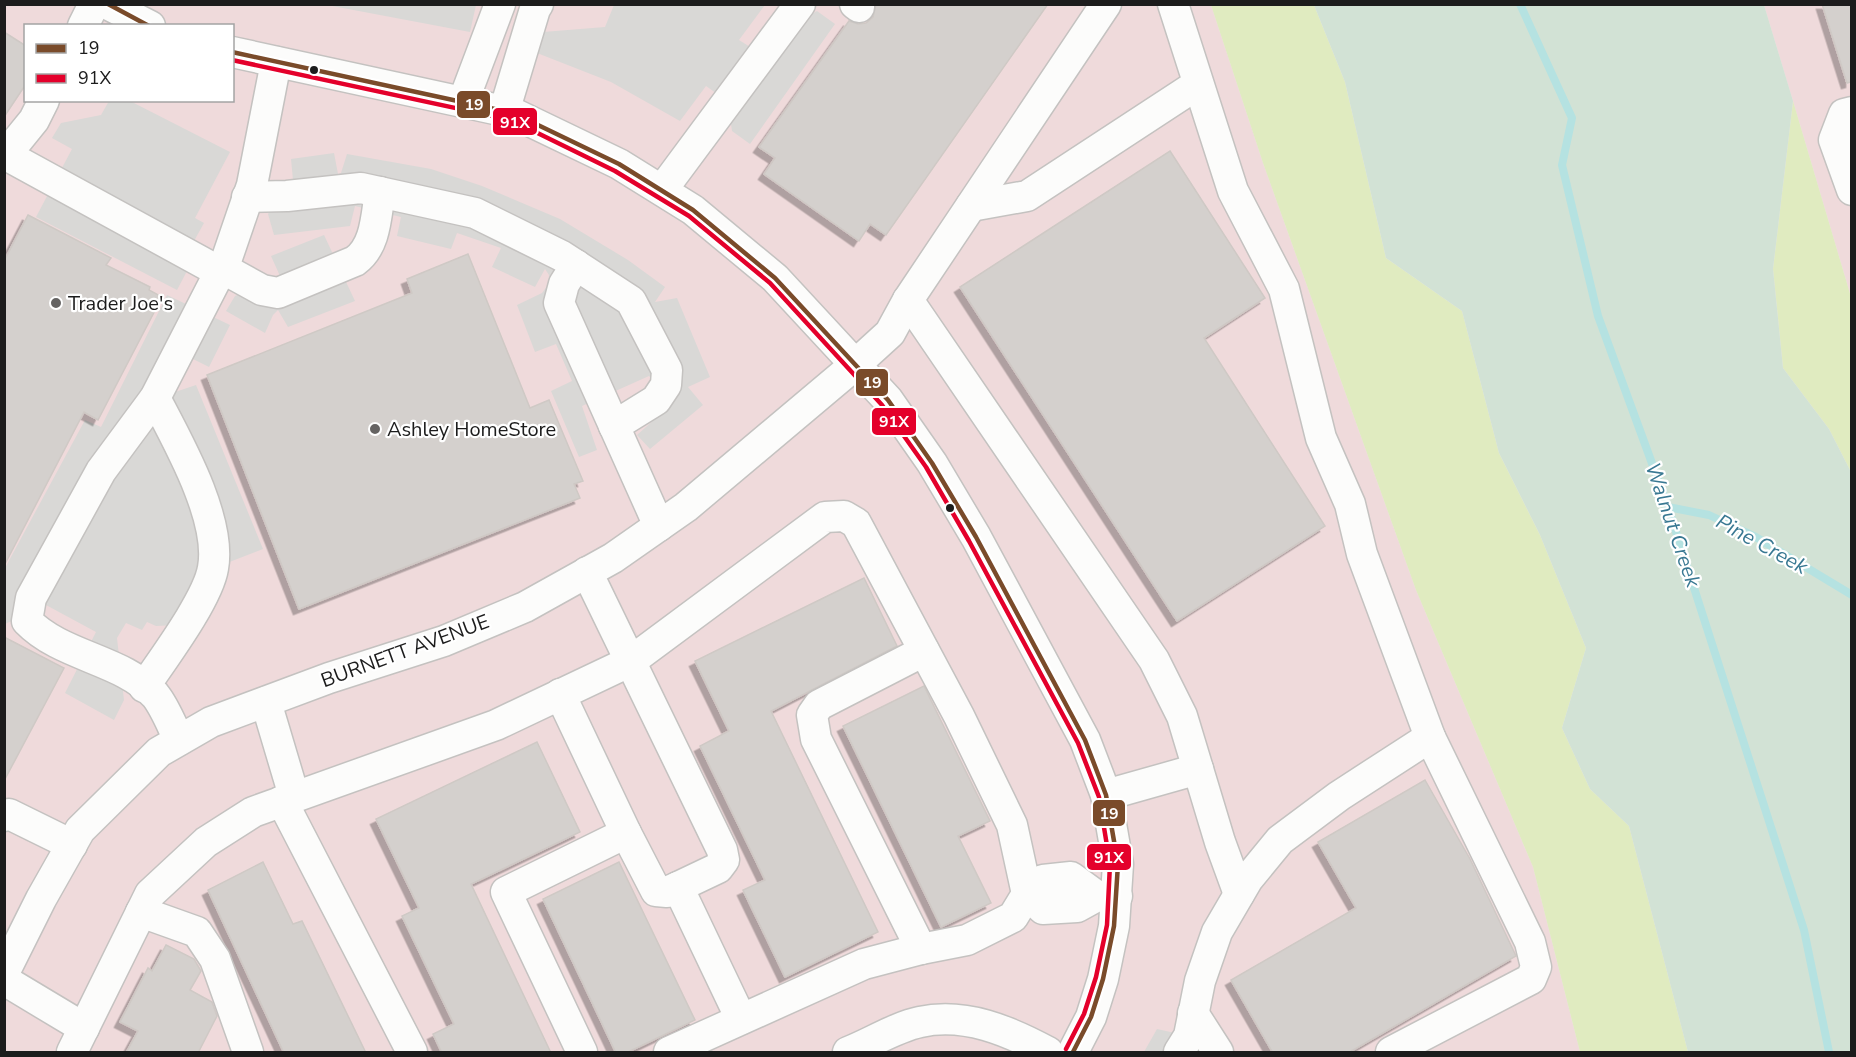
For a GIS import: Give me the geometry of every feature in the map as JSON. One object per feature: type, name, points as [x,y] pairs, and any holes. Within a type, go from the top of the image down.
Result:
[{"type":"street","points":[[84,24],[94,4]]},
{"type":"street","points":[[107,4],[146,24]]},
{"type":"street","points":[[463,102],[500,4]]},
{"type":"street","points":[[662,190],[800,4]]},
{"type":"street","name":"BURNETT AVENUE","points":[[4,974],[80,830],[159,752],[211,722],[444,641],[525,607],[613,558],[686,507],[856,364],[890,333],[908,300],[1106,4]]},
{"type":"street","points":[[1173,4],[1233,191],[1284,289],[1321,438],[1350,504],[1362,554],[1430,737],[1530,942],[1536,967],[1530,978],[1391,1053]]},
{"type":"street","points":[[504,112],[532,6]]},
{"type":"street","points":[[234,52],[513,114],[619,164],[693,210],[775,278],[888,400],[976,537],[1085,740],[1106,795],[1118,864],[1107,896],[1114,926],[1103,979],[1091,1017],[1072,1053]]},
{"type":"street","points":[[179,740],[155,696],[134,678],[42,636],[27,621],[31,598],[101,471],[155,398],[221,270],[248,197],[276,62]]},
{"type":"street","points":[[971,206],[1027,196],[1198,84]]},
{"type":"street","points":[[44,102],[34,120],[5,156],[262,290],[278,293],[363,256],[373,235],[380,192]]},
{"type":"street","points":[[1851,112],[1844,114],[1834,140],[1851,190]]},
{"type":"street","points":[[248,197],[287,196],[362,188],[475,213],[576,265],[631,301],[667,370],[666,385],[656,400],[614,426]]},
{"type":"street","points":[[576,265],[564,284],[559,303],[658,526]]},
{"type":"street","points":[[908,300],[1154,660],[1182,716],[1220,842],[1239,894]]},
{"type":"street","points":[[144,687],[194,610],[213,569],[214,530],[182,450],[155,398]]},
{"type":"street","points":[[4,980],[78,1040],[150,894],[206,842],[253,812],[496,725],[631,661],[825,517],[844,516],[856,523],[1012,825],[1027,894]]},
{"type":"street","points":[[560,694],[656,891],[667,892],[718,868],[724,860],[722,850],[587,572]]},
{"type":"street","points":[[921,949],[816,739],[812,715],[819,705],[924,651]]},
{"type":"street","points":[[266,702],[288,799],[412,1053]]},
{"type":"street","points":[[1179,1053],[1189,1036],[1200,981],[1217,932],[1239,894],[1280,840],[1339,796],[1430,737]]},
{"type":"street","points":[[1106,795],[1198,769]]},
{"type":"street","points":[[4,816],[9,814],[72,845]]},
{"type":"street","points":[[582,1053],[506,892],[626,833]]},
{"type":"street","points":[[669,1053],[864,964],[968,940],[1012,917],[1027,894],[1043,880],[1071,877],[1107,896]]},
{"type":"street","points":[[678,886],[741,1019]]},
{"type":"street","points":[[141,912],[197,932],[215,959],[248,1053]]},
{"type":"street","points":[[1193,1013],[1218,1053]]},
{"type":"street","points":[[848,1053],[920,1022],[963,1018],[1018,1037],[1048,1053]]},
{"type":"shaded area","points":[[476,4],[470,32],[327,5]]},
{"type":"shaded area","points":[[5,5],[1211,5],[1263,163],[1416,590],[1533,867],[1580,1052],[5,1052]]},
{"type":"shaded area","points":[[614,5],[765,5],[739,40],[774,62],[810,15],[817,11],[835,24],[750,144],[732,131],[731,124],[740,110],[706,86],[680,121],[611,82],[537,53],[543,32],[605,27]]},
{"type":"shaded area","points":[[1764,5],[1851,5],[1851,297],[1793,101]]},
{"type":"shaded area","points":[[108,102],[132,102],[230,152],[195,218],[204,223],[194,241],[187,271],[177,290],[36,217],[72,149],[52,138],[61,123],[101,115]]},
{"type":"shaded area","points":[[334,153],[338,174],[341,173],[347,154],[431,169],[482,186],[560,219],[628,260],[665,287],[655,302],[677,298],[710,377],[688,387],[703,405],[650,449],[637,435],[674,402],[649,376],[582,406],[597,450],[579,457],[551,391],[572,381],[556,344],[535,352],[517,305],[542,293],[548,285],[549,275],[545,269],[535,287],[492,267],[501,248],[457,233],[451,249],[397,236],[401,217],[355,206],[350,226],[274,235],[268,214],[293,180],[291,159]]},
{"type":"shaded area","points":[[324,235],[355,301],[288,327],[278,310],[273,315],[265,333],[226,311],[235,296],[280,276],[271,256]]},
{"type":"shaded area","points":[[167,295],[230,325],[209,367],[193,359],[175,392],[196,385],[263,549],[206,571],[177,625],[156,626],[147,622],[142,630],[126,623],[117,638],[124,700],[114,720],[65,693],[96,632],[46,605],[5,624],[5,568],[85,420],[101,427]]},
{"type":"shaded area","points":[[1157,1029],[1175,1033],[1185,1052],[1144,1052]]},
{"type":"green space","points":[[1211,5],[1314,5],[1345,82],[1386,258],[1462,311],[1499,453],[1540,535],[1586,648],[1562,728],[1590,789],[1629,826],[1688,1052],[1580,1052],[1533,867],[1416,590],[1263,163]]},
{"type":"green space","points":[[1314,5],[1764,5],[1793,101],[1773,269],[1783,368],[1829,429],[1851,472],[1851,1052],[1688,1052],[1629,826],[1590,789],[1562,728],[1586,648],[1540,535],[1499,453],[1462,311],[1386,258],[1345,82]]},
{"type":"green space","points":[[1793,101],[1851,297],[1851,472],[1829,429],[1783,368],[1773,269]]},
{"type":"building","points":[[876,4],[1048,4],[886,235],[870,224],[859,241],[764,174],[775,158],[759,147],[849,21],[858,24],[866,23],[873,17]]},
{"type":"building","points":[[1822,4],[1851,4],[1851,82],[1847,83]]},
{"type":"building","points":[[4,32],[24,45],[24,87],[4,117]]},
{"type":"building","points":[[1170,151],[1265,298],[1204,338],[1325,526],[1177,621],[960,287]]},
{"type":"building","points":[[28,215],[111,258],[106,265],[150,287],[149,290],[162,297],[98,420],[84,412],[4,566],[4,261]]},
{"type":"building","points":[[468,254],[530,408],[549,400],[583,481],[574,484],[580,498],[299,609],[207,375],[412,293],[407,279]]},
{"type":"building","points":[[864,578],[897,646],[771,711],[878,932],[785,977],[743,890],[765,880],[700,746],[729,731],[695,661]]},
{"type":"building","points":[[4,637],[64,668],[4,781]]},
{"type":"building","points":[[924,686],[990,821],[958,836],[991,903],[941,927],[843,726]]},
{"type":"building","points":[[537,742],[580,832],[471,884],[551,1053],[442,1053],[433,1034],[454,1024],[402,916],[419,908],[376,819]]},
{"type":"building","points":[[1425,780],[1470,859],[1516,956],[1348,1053],[1273,1053],[1231,980],[1356,908],[1318,842]]},
{"type":"building","points":[[263,862],[293,924],[302,921],[366,1053],[284,1053],[208,890]]},
{"type":"building","points":[[619,862],[695,1020],[626,1053],[616,1053],[543,899]]},
{"type":"building","points":[[166,945],[194,959],[201,971],[190,990],[212,1002],[217,1016],[198,1053],[126,1053],[138,1031],[120,1022],[148,968],[152,971]]},
{"type":"waterway","name":"Walnut Creek","points":[[1520,4],[1572,118],[1562,165],[1598,316],[1668,507],[1804,930],[1829,1052]]},
{"type":"waterway","name":"Pine Creek","points":[[1668,507],[1709,515],[1754,536],[1852,595]]},
{"type":"transit line","name":"19","points":[[108,4],[145,24]]},
{"type":"transit line","name":"19","points":[[234,52],[513,113],[619,164],[693,210],[775,278],[888,400],[932,463],[976,537],[1085,740],[1106,795],[1118,864],[1114,926],[1103,979],[1091,1017],[1073,1052]]},
{"type":"transit line","name":"91X","points":[[234,60],[511,120],[615,171],[689,216],[770,283],[882,405],[926,467],[969,541],[1078,743],[1099,797],[1110,864],[1107,925],[1096,977],[1084,1014],[1066,1049]]},
{"type":"place","name":"Trader Joe's","points":[[56,303]]},
{"type":"place","name":"Ashley HomeStore","points":[[375,429]]}]
